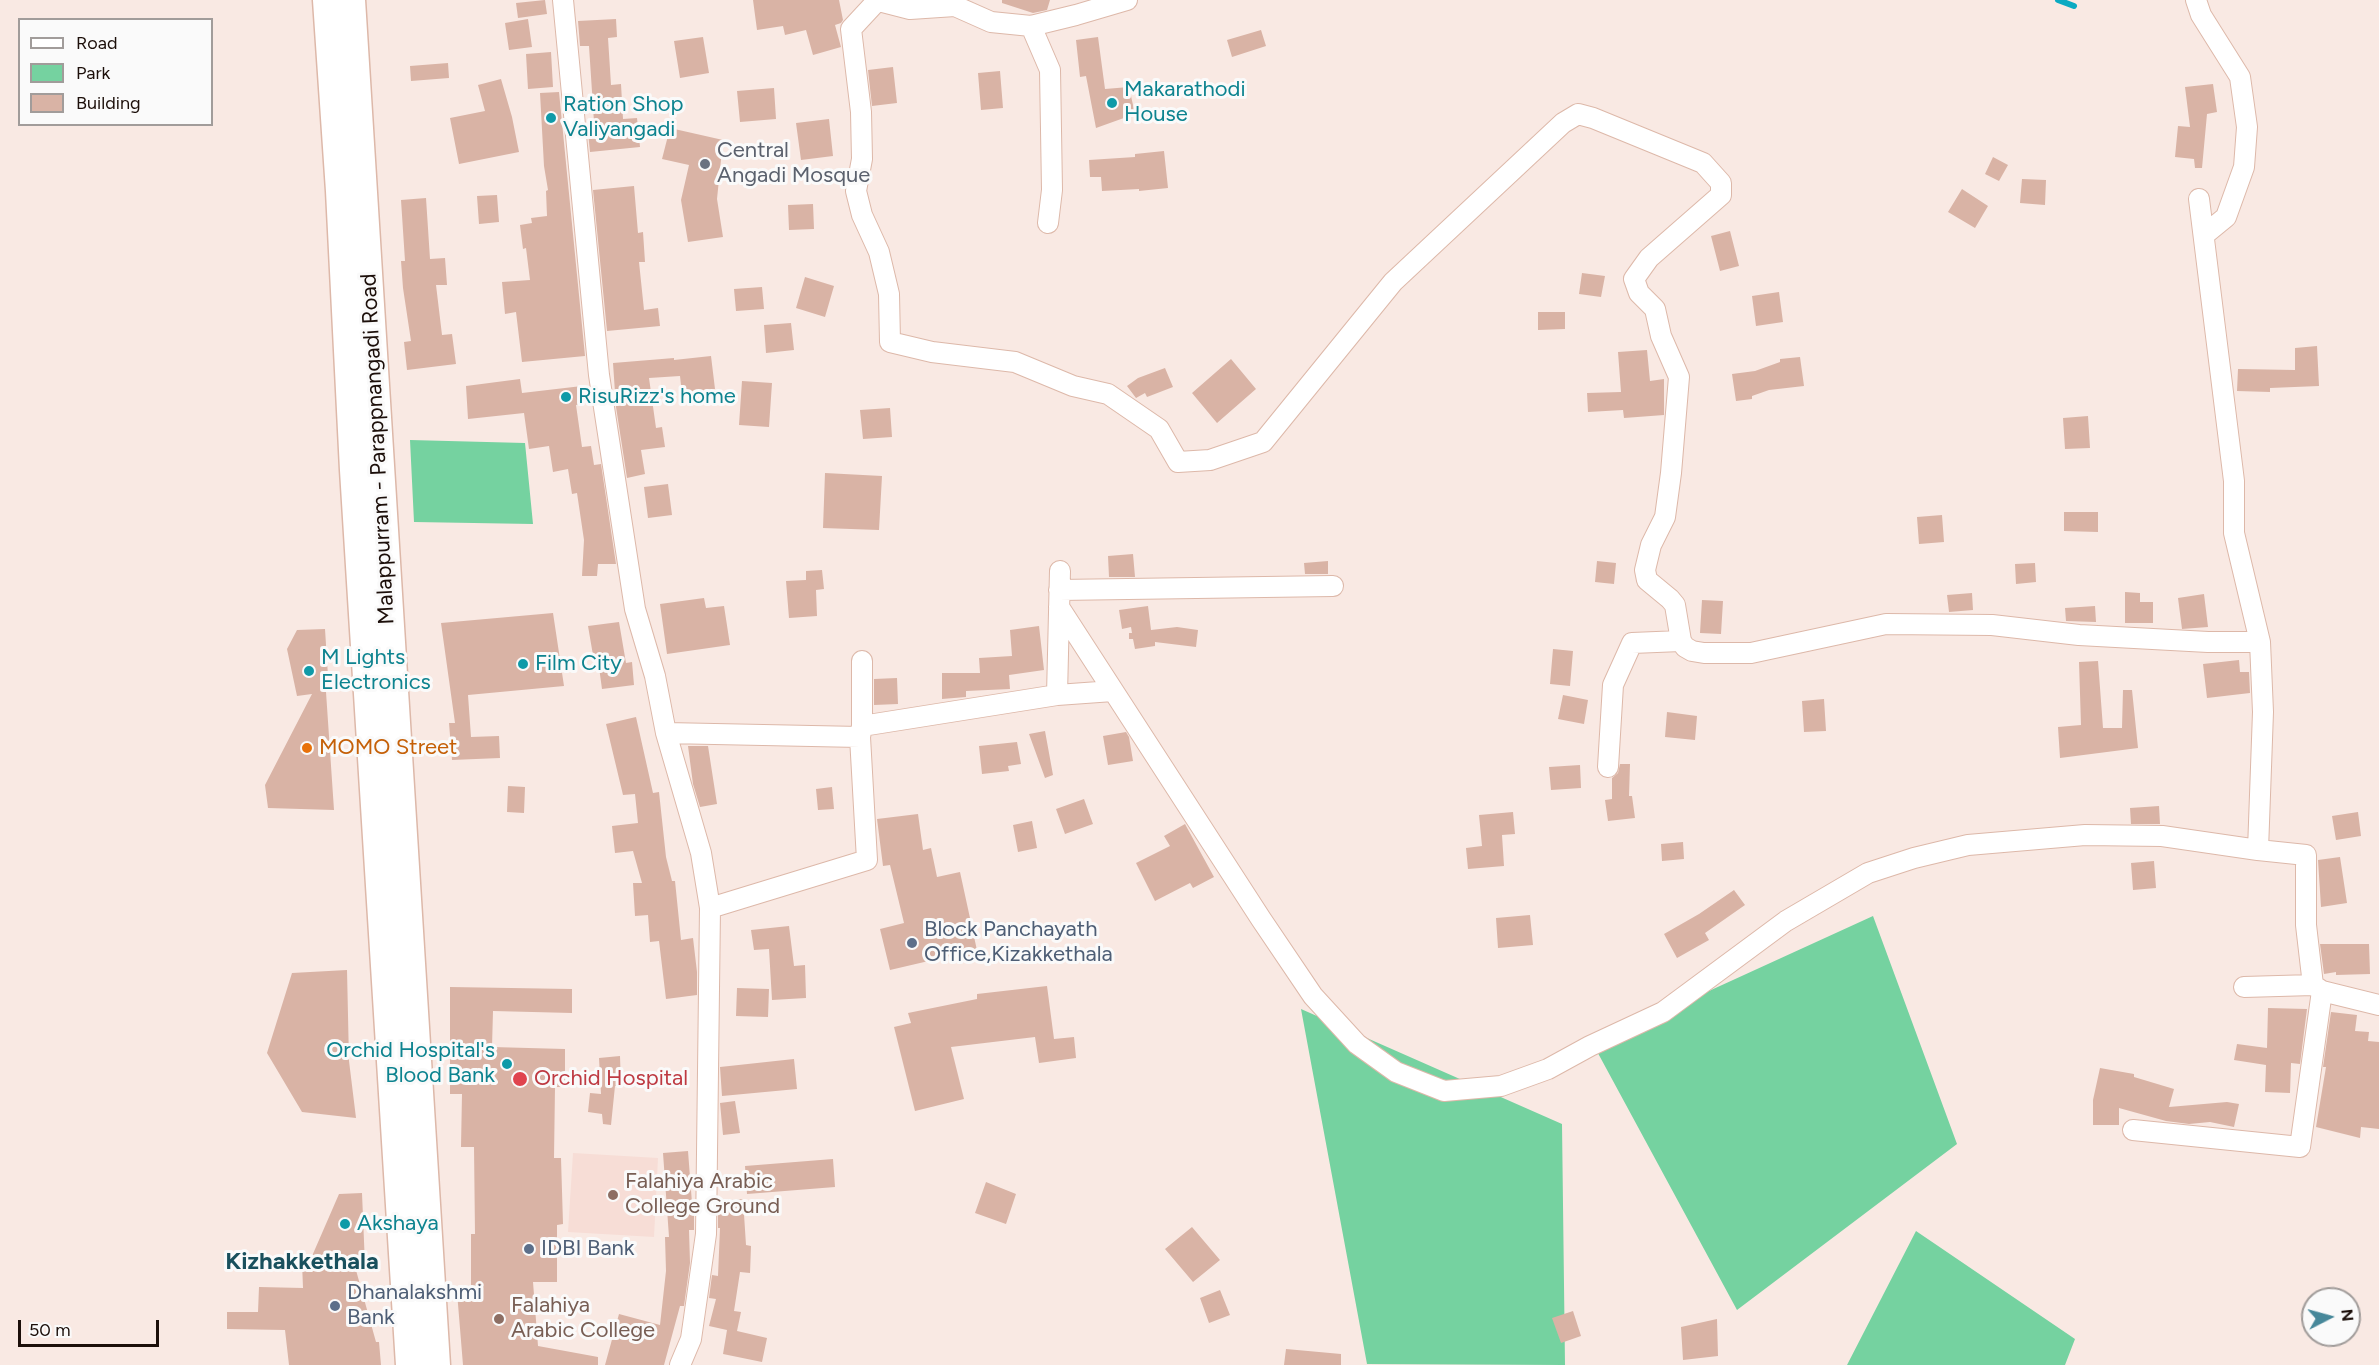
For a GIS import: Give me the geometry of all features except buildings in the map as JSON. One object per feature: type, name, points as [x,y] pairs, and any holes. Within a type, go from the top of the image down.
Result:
[{"type":"main road","name":"Malappurram - Parappnangadi Road","points":[[328,0],[411,1365]]},
{"type":"main road","name":"Malappurram - Parappnangadi Road","points":[[350,0],[435,1365]]},
{"type":"street","points":[[563,0],[599,375],[635,609],[655,676],[666,733],[701,853],[710,908],[706,1234],[691,1339],[680,1365]]},
{"type":"street","points":[[1127,0],[1031,26],[991,22],[955,6],[910,9],[876,1],[851,28],[861,112],[862,159],[856,191],[862,215],[879,252],[889,294],[890,342],[932,352],[1015,362],[1073,386],[1108,394],[1159,429],[1178,462],[1210,460],[1263,441],[1393,282],[1563,123],[1578,114],[1593,117],[1703,163],[1721,183],[1720,195],[1649,258],[1634,279],[1639,293],[1655,309],[1661,336],[1679,377],[1665,517],[1651,545],[1645,570],[1647,580],[1670,598],[1675,605],[1681,641],[1685,647],[1692,651],[1751,653],[1886,624],[1992,625],[2079,635],[2208,642],[2260,642]]},
{"type":"street","points":[[2196,0],[2201,15],[2240,77],[2247,127],[2244,167],[2226,217],[2204,235]]},
{"type":"street","points":[[1031,26],[1050,70],[1052,190],[1048,223]]},
{"type":"street","points":[[2199,199],[2234,481],[2234,533],[2260,642],[2262,712],[2258,850]]},
{"type":"street","points":[[1059,589],[1333,586]]},
{"type":"street","points":[[1059,589],[1113,691],[1313,996],[1364,1050],[1396,1072],[1444,1091],[1501,1086],[1548,1068],[1663,1012],[1786,921],[1868,873],[1914,858],[1968,845],[2085,835],[2162,836],[2306,855],[2306,925],[2317,988],[2300,1147],[2133,1130]]},
{"type":"street","points":[[1057,694],[1059,589]]},
{"type":"street","points":[[1608,767],[1613,685],[1632,643],[1681,641]]},
{"type":"street","points":[[710,908],[867,860],[861,731],[862,661]]},
{"type":"street","points":[[666,733],[861,731],[1057,694],[1113,691]]},
{"type":"street","points":[[2244,987],[2317,988],[2379,1005]]},
{"type":"shaded area","name":"Falahiya Arabic College Ground","points":[[573,1153],[658,1158],[654,1237],[568,1232]]},
{"type":"green space","points":[[410,440],[525,443],[533,524],[414,522]]},
{"type":"green space","points":[[1873,916],[1957,1144],[1737,1310],[1593,1044]]},
{"type":"green space","points":[[1301,1009],[1562,1124],[1565,1365],[1367,1364]]},
{"type":"green space","points":[[1916,1231],[2075,1339],[2065,1365],[1847,1365]]},
{"type":"waterway","points":[[2058,0],[2074,6]]},
{"type":"place","name":"Makarathodi House","points":[[1112,103]]},
{"type":"place","name":"Ration Shop Valiyangadi","points":[[551,118]]},
{"type":"place","name":"Central Angadi Mosque","points":[[705,164]]},
{"type":"place","name":"RisuRizz's home","points":[[566,397]]},
{"type":"place","name":"Film City","points":[[523,664]]},
{"type":"place","name":"M Lights Electronics","points":[[309,671]]},
{"type":"place","name":"MOMO Street","points":[[307,748]]},
{"type":"place","name":"Block Panchayath Office,Kizakkethala","points":[[912,943]]},
{"type":"place","name":"Orchid Hospital's Blood Bank","points":[[507,1064]]},
{"type":"place","name":"Orchid Hospital","points":[[520,1079]]},
{"type":"place","name":"Falahiya Arabic College Ground","points":[[613,1195]]},
{"type":"place","name":"Akshaya","points":[[345,1224]]},
{"type":"place","name":"IDBI Bank","points":[[529,1249]]},
{"type":"place","name":"Dhanalakshmi Bank","points":[[335,1306]]},
{"type":"place","name":"Falahiya Arabic College","points":[[499,1319]]},
{"type":"district","name":"Kizhakkethala","points":[[302,1262]]}]
